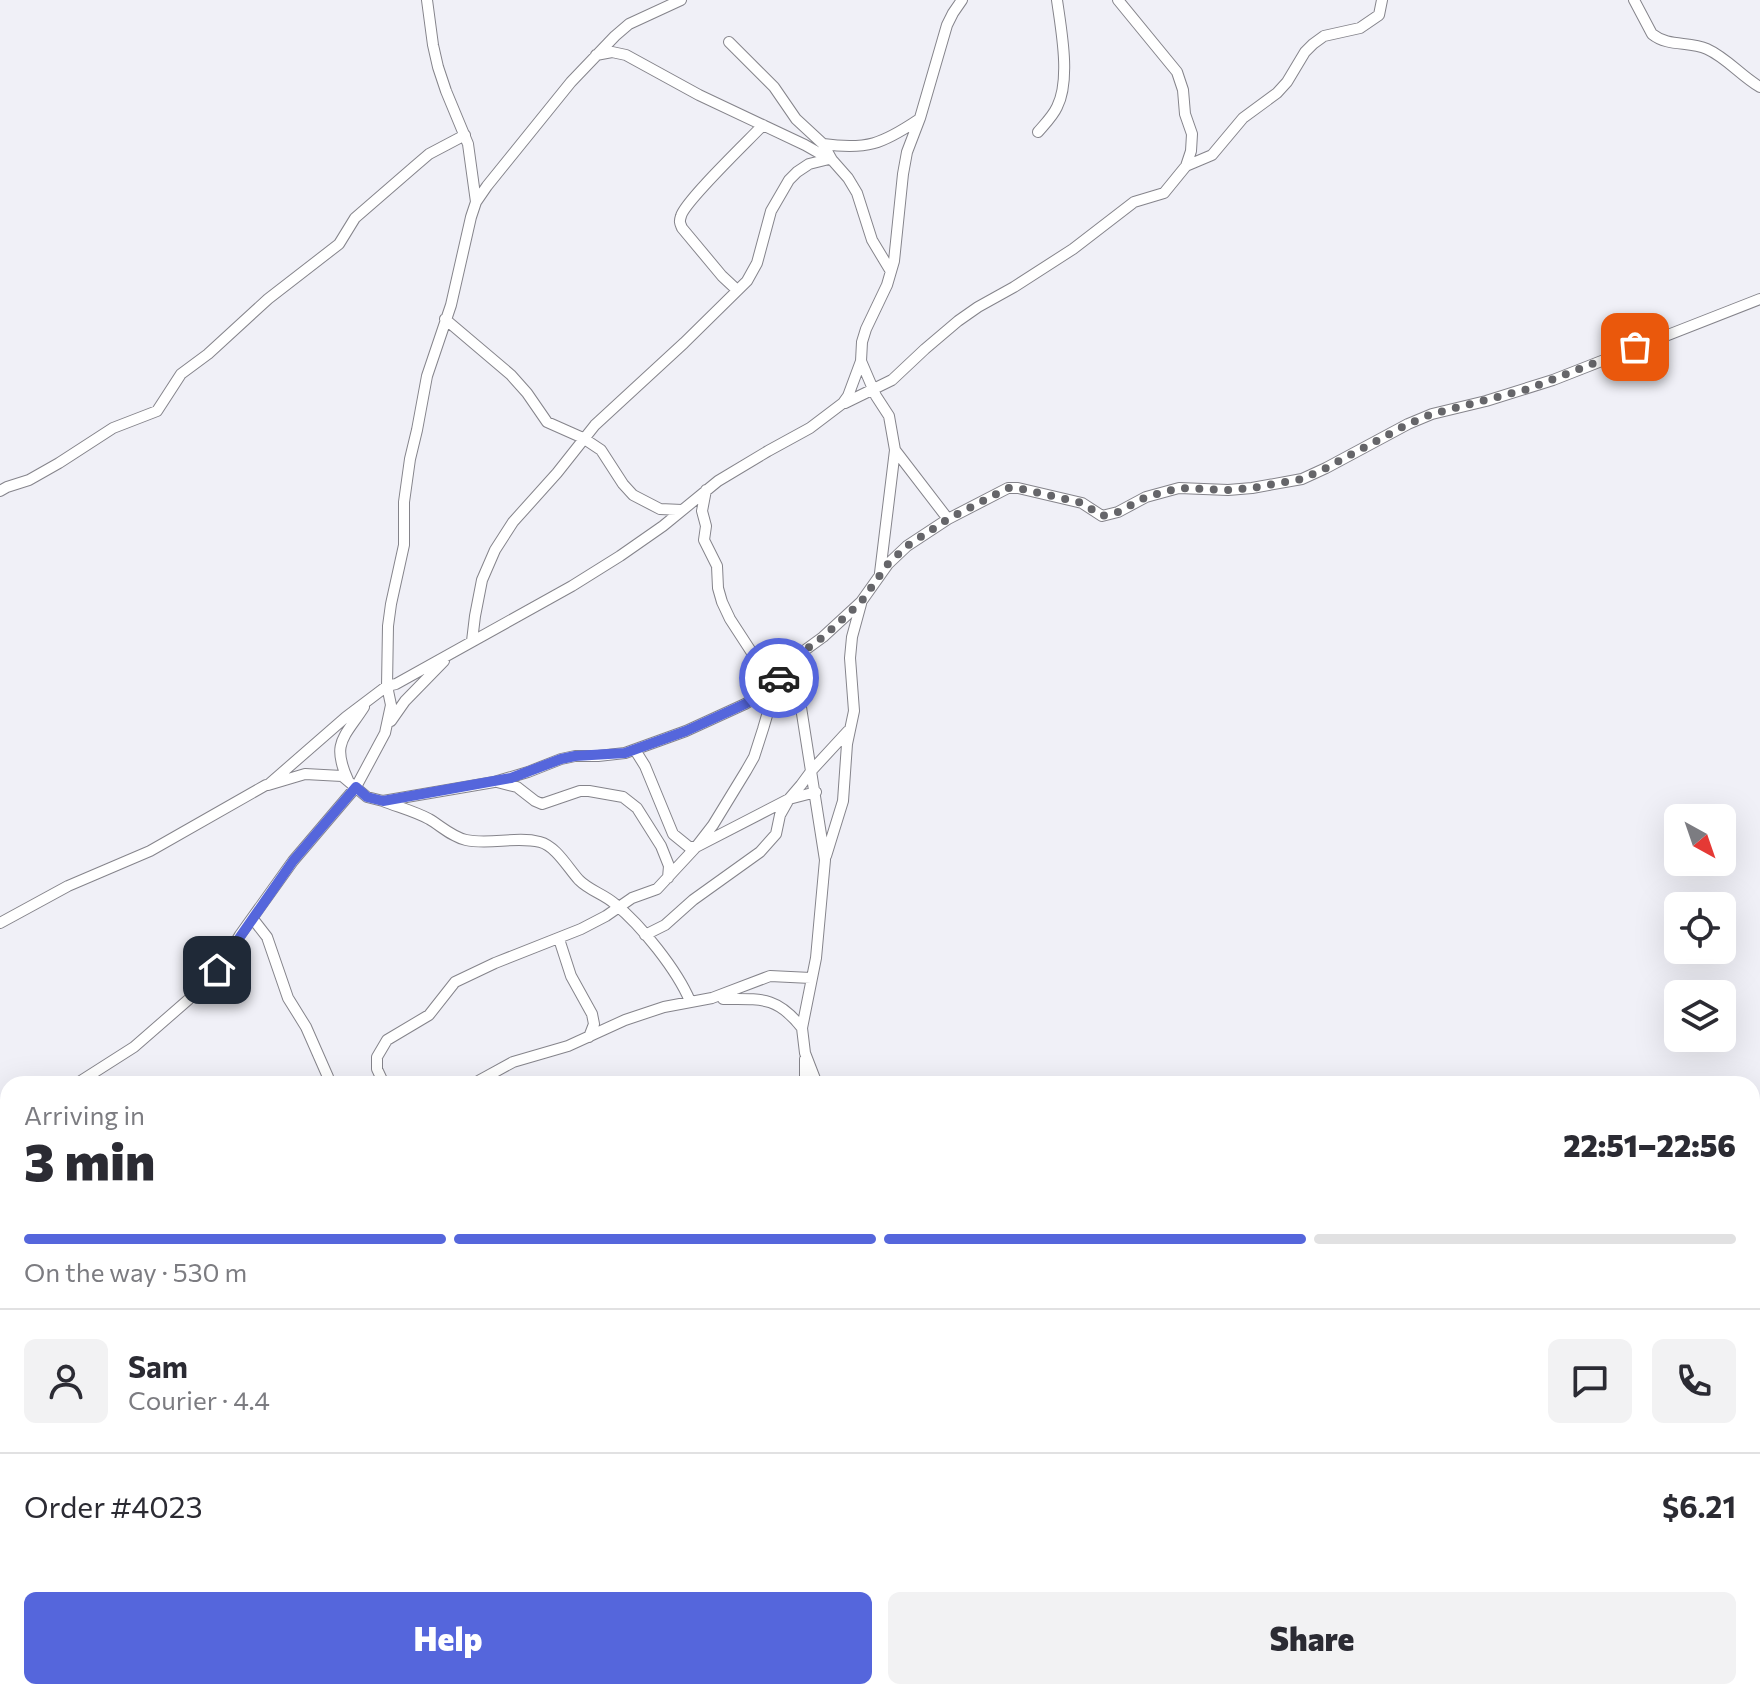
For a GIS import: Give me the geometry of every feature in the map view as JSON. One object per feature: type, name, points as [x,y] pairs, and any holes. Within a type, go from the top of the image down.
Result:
[{"type":"street","points":[[386,729],[391,705],[387,686],[388,626],[404,545],[408,471],[425,386],[451,305],[476,202],[470,152],[438,67],[427,0]]},
{"type":"street","points":[[476,202],[594,56],[629,24],[681,0]]},
{"type":"street","points":[[843,403],[861,361],[862,342],[894,261],[907,152],[947,25],[962,0]]},
{"type":"street","points":[[1038,132],[1057,108],[1062,92],[1064,45],[1057,0]]},
{"type":"street","points":[[0,923],[68,886],[150,851],[268,785],[387,686],[396,684],[596,571],[641,542],[706,490],[757,457],[810,428],[843,403],[892,380],[978,307],[1064,256],[1134,202],[1164,193],[1186,166],[1191,151],[1192,134],[1185,114],[1183,90],[1177,72],[1118,0]]},
{"type":"street","points":[[1186,166],[1212,155],[1243,118],[1277,93],[1313,44],[1324,36],[1365,26],[1379,15],[1382,0]]},
{"type":"street","points":[[1634,0],[1655,37],[1666,42],[1705,48],[1760,87]]},
{"type":"street","points":[[729,42],[774,87],[799,123],[823,144],[831,160],[848,178],[857,193],[872,240],[890,270]]},
{"type":"street","points":[[594,56],[612,52],[626,55],[831,160]]},
{"type":"street","points":[[823,144],[867,146],[894,136],[920,118]]},
{"type":"street","points":[[737,290],[682,228],[681,216],[692,199],[763,125]]},
{"type":"street","points":[[0,491],[29,480],[113,428],[157,411],[181,374],[208,354],[259,306],[339,244],[366,207],[429,154],[465,135]]},
{"type":"street","points":[[472,641],[482,580],[495,550],[518,516],[557,473],[583,438],[747,281],[757,263],[771,211],[789,180],[809,164],[831,160]]},
{"type":"street","points":[[383,801],[494,782],[575,756],[611,755],[635,750],[745,704],[769,690],[801,653],[861,602],[879,575],[907,546],[948,519],[1008,488],[1082,503],[1102,516],[1118,512],[1146,497],[1179,488],[1228,490],[1302,479],[1432,414],[1553,380],[1760,299]]},
{"type":"street","points":[[445,319],[511,375],[547,422],[601,450],[633,495],[660,509],[682,510]]},
{"type":"street","points":[[861,361],[889,416],[895,450],[879,575]]},
{"type":"street","points":[[895,450],[948,519]]},
{"type":"street","points":[[381,1076],[376,1064],[382,1047],[392,1036],[429,1015],[451,985],[473,972],[559,939],[606,916],[637,896],[652,892],[667,880],[713,825],[754,757],[768,712],[769,690],[756,659],[722,602],[717,566],[704,540],[706,526],[702,511],[706,490]]},
{"type":"street","points":[[805,1076],[802,1028],[816,958],[825,860],[843,801],[848,731],[854,711],[850,658],[861,602]]},
{"type":"street","points":[[89,1076],[134,1047],[204,986],[352,784],[405,701],[454,651]]},
{"type":"street","points":[[788,667],[800,701],[825,860]]},
{"type":"street","points":[[352,784],[339,756],[339,748],[368,701]]},
{"type":"street","points":[[645,935],[665,925],[693,900],[760,852],[776,834],[780,815],[789,799],[848,731]]},
{"type":"street","points":[[635,750],[645,766],[673,834],[684,845],[696,847],[789,799],[816,792]]},
{"type":"street","points":[[268,785],[305,774],[342,776],[367,797],[430,819],[467,840],[543,842],[589,888],[619,907],[645,935],[678,979],[690,1001]]},
{"type":"street","points":[[494,782],[517,787],[542,804],[580,791],[623,797],[637,808],[661,846],[669,866],[667,880]]},
{"type":"street","points":[[253,919],[267,937],[288,998],[328,1076]]},
{"type":"street","points":[[559,939],[571,976],[592,1014],[594,1024],[589,1037]]},
{"type":"street","points":[[488,1076],[513,1062],[568,1046],[635,1016],[730,993],[770,976],[811,978]]},
{"type":"street","points":[[712,998],[776,1003],[802,1028]]},
{"type":"street","points":[[805,1053],[814,1076]]},
{"type":"way so far","points":[[779,678],[801,653],[861,602],[888,564],[907,546],[948,519],[1008,488],[1082,503],[1102,516],[1130,507],[1146,497],[1179,488],[1228,490],[1302,479],[1432,414],[1528,389],[1635,347]]},
{"type":"route","points":[[217,970],[304,846],[356,787],[367,797],[383,801],[494,782],[575,756],[625,753],[686,731],[745,704],[769,690],[779,678]]}]
